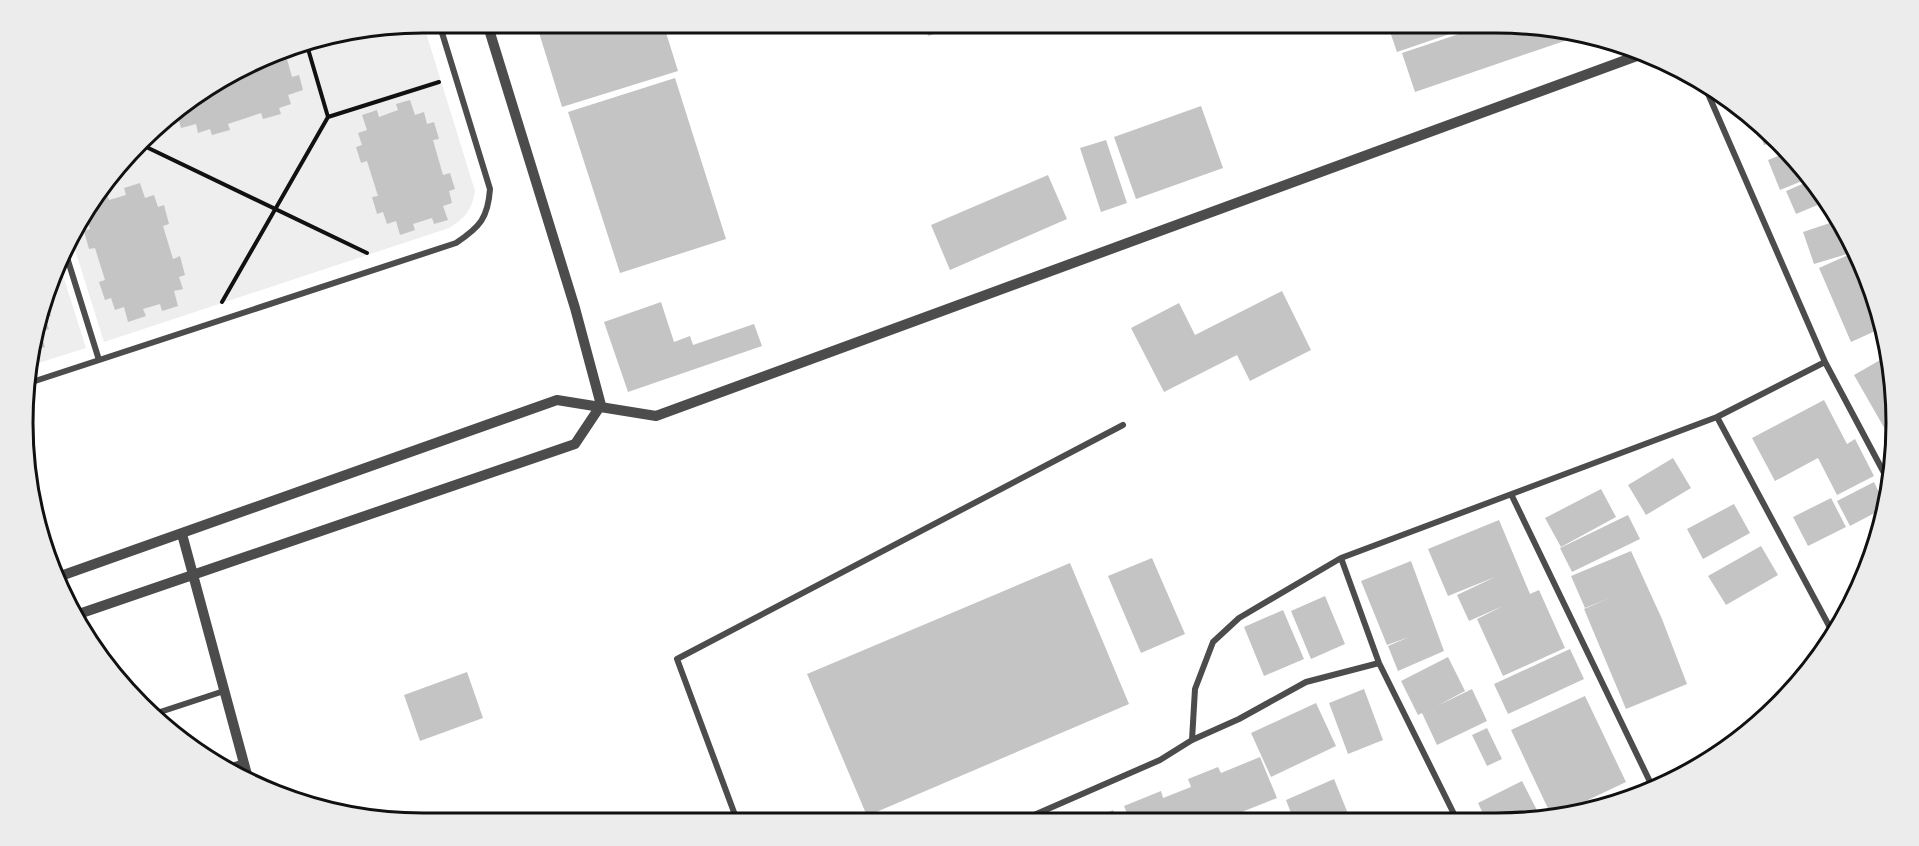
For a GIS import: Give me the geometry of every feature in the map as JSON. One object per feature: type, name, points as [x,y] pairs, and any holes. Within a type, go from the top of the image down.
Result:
[{"type":"street","points":[[35,381],[456,243],[475,230],[489,211],[490,189],[442,33]]},
{"type":"street","points":[[82,613],[575,444],[601,405],[575,308],[490,33]]},
{"type":"street","points":[[64,575],[557,400],[601,405],[656,416],[1632,58]]},
{"type":"street","points":[[1709,97],[1826,362],[1883,473]]},
{"type":"street","points":[[68,262],[99,360]]},
{"type":"street","points":[[1192,740],[1195,689],[1214,642],[1239,618],[1341,558],[1512,496],[1718,417],[1826,362]]},
{"type":"street","points":[[1718,417],[1829,625]]},
{"type":"street","points":[[734,813],[677,659],[1123,425]]},
{"type":"street","points":[[1512,496],[1650,781]]},
{"type":"street","points":[[182,534],[245,770]]},
{"type":"street","points":[[1341,558],[1379,663],[1454,813]]},
{"type":"street","points":[[1039,813],[1160,760],[1192,740],[1239,719],[1306,682],[1379,663]]},
{"type":"street","points":[[161,712],[224,691]]},
{"type":"street","points":[[235,765],[243,762]]},
{"type":"path","points":[[308,51],[328,117]]},
{"type":"path","points":[[210,323],[328,117],[456,77]]},
{"type":"path","points":[[147,147],[390,264]]},
{"type":"shaded area","points":[[426,33],[475,191],[470,208],[459,221],[449,228],[104,342],[74,248],[99,206],[147,147],[206,99],[228,85],[274,63],[347,40]]},
{"type":"shaded area","points":[[63,275],[86,348],[37,363],[46,322]]},
{"type":"building","points":[[539,33],[666,33],[678,71],[562,107]]},
{"type":"building","points":[[1390,33],[1453,33],[1397,52]]},
{"type":"building","points":[[1462,33],[1522,34],[1569,39],[1415,92],[1402,53]]},
{"type":"building","points":[[293,56],[287,59],[292,77],[299,75],[303,90],[288,95],[291,104],[279,108],[281,114],[263,119],[261,113],[228,124],[230,130],[212,135],[210,129],[198,133],[196,124],[181,128],[179,120],[206,99],[251,73]]},
{"type":"building","points":[[675,78],[726,239],[620,273],[568,112]]},
{"type":"building","points":[[410,100],[415,115],[424,112],[427,124],[434,122],[439,139],[433,140],[443,175],[450,173],[455,189],[449,191],[452,203],[443,206],[448,220],[434,224],[432,218],[413,224],[415,230],[400,235],[396,221],[387,224],[383,212],[377,214],[372,197],[378,196],[367,161],[361,163],[356,147],[362,145],[358,133],[367,130],[362,115],[377,110],[379,117],[398,110],[396,104]]},
{"type":"building","points":[[1201,106],[1223,168],[1136,199],[1114,137]]},
{"type":"building","points":[[1106,140],[1127,203],[1101,212],[1080,148]]},
{"type":"building","points":[[1780,155],[1801,181],[1780,190],[1768,160]]},
{"type":"building","points":[[1048,175],[1067,219],[950,270],[931,225]]},
{"type":"building","points":[[140,183],[145,198],[154,195],[158,207],[164,205],[169,224],[163,226],[173,259],[180,256],[185,275],[179,277],[183,289],[174,291],[178,306],[162,311],[160,304],[143,309],[146,316],[128,322],[124,307],[115,310],[111,298],[105,300],[99,282],[105,280],[95,248],[89,249],[84,231],[90,229],[88,223],[107,195],[109,200],[126,195],[124,188]]},
{"type":"building","points":[[1803,184],[1819,204],[1796,214],[1786,191]]},
{"type":"building","points":[[1831,223],[1847,254],[1814,264],[1803,232]]},
{"type":"building","points":[[1848,255],[1875,331],[1851,342],[1819,268]]},
{"type":"building","points":[[1282,291],[1311,350],[1250,381],[1237,355],[1164,392],[1131,328],[1179,303],[1195,335]]},
{"type":"building","points":[[661,302],[674,342],[690,336],[693,345],[754,324],[762,346],[628,392],[604,322]]},
{"type":"building","points":[[42,338],[45,347],[40,348]]},
{"type":"building","points":[[1881,360],[1886,430],[1854,375]]},
{"type":"building","points":[[1824,400],[1847,444],[1855,439],[1874,476],[1837,495],[1818,458],[1775,481],[1752,438]]},
{"type":"building","points":[[1673,458],[1691,488],[1646,515],[1628,485]]},
{"type":"building","points":[[1874,482],[1880,494],[1876,512],[1850,526],[1837,501]]},
{"type":"building","points":[[1601,489],[1616,517],[1561,547],[1545,518]]},
{"type":"building","points":[[1831,498],[1846,527],[1808,546],[1793,517]]},
{"type":"building","points":[[1734,504],[1750,533],[1703,559],[1687,529]]},
{"type":"building","points":[[1628,515],[1640,539],[1572,572],[1560,548]]},
{"type":"building","points":[[1499,520],[1530,594],[1539,590],[1565,648],[1503,676],[1477,619],[1503,606],[1469,621],[1457,595],[1495,577],[1448,596],[1428,549]]},
{"type":"building","points":[[1761,546],[1778,575],[1726,605],[1708,576]]},
{"type":"building","points":[[1631,551],[1662,619],[1687,684],[1626,709],[1584,609],[1612,597],[1585,608],[1571,576]]},
{"type":"building","points":[[1152,558],[1185,634],[1141,653],[1108,576]]},
{"type":"building","points":[[1411,561],[1444,651],[1398,671],[1388,646],[1409,637],[1387,645],[1361,581]]},
{"type":"building","points":[[1070,563],[1129,704],[874,813],[866,813],[807,674]]},
{"type":"building","points":[[1325,596],[1345,644],[1311,659],[1291,611]]},
{"type":"building","points":[[1283,610],[1304,659],[1264,676],[1244,627]]},
{"type":"building","points":[[1570,649],[1584,679],[1508,714],[1494,684]]},
{"type":"building","points":[[1448,657],[1465,691],[1437,706],[1472,689],[1487,721],[1437,745],[1422,713],[1418,715],[1401,681]]},
{"type":"building","points":[[467,672],[483,718],[420,741],[404,695]]},
{"type":"building","points":[[1364,689],[1383,740],[1348,754],[1329,703]]},
{"type":"building","points":[[1585,696],[1626,782],[1579,804],[1549,810],[1511,730]]},
{"type":"building","points":[[1316,703],[1336,746],[1271,777],[1251,733]]},
{"type":"building","points":[[1487,728],[1502,759],[1487,766],[1472,735]]},
{"type":"building","points":[[1260,757],[1277,798],[1239,813],[1127,813],[1124,806],[1161,791],[1163,798],[1191,787],[1188,779],[1218,767],[1221,773]]},
{"type":"building","points":[[1334,779],[1348,813],[1291,813],[1286,800]]},
{"type":"building","points":[[1522,781],[1537,811],[1483,813],[1478,803]]}]
